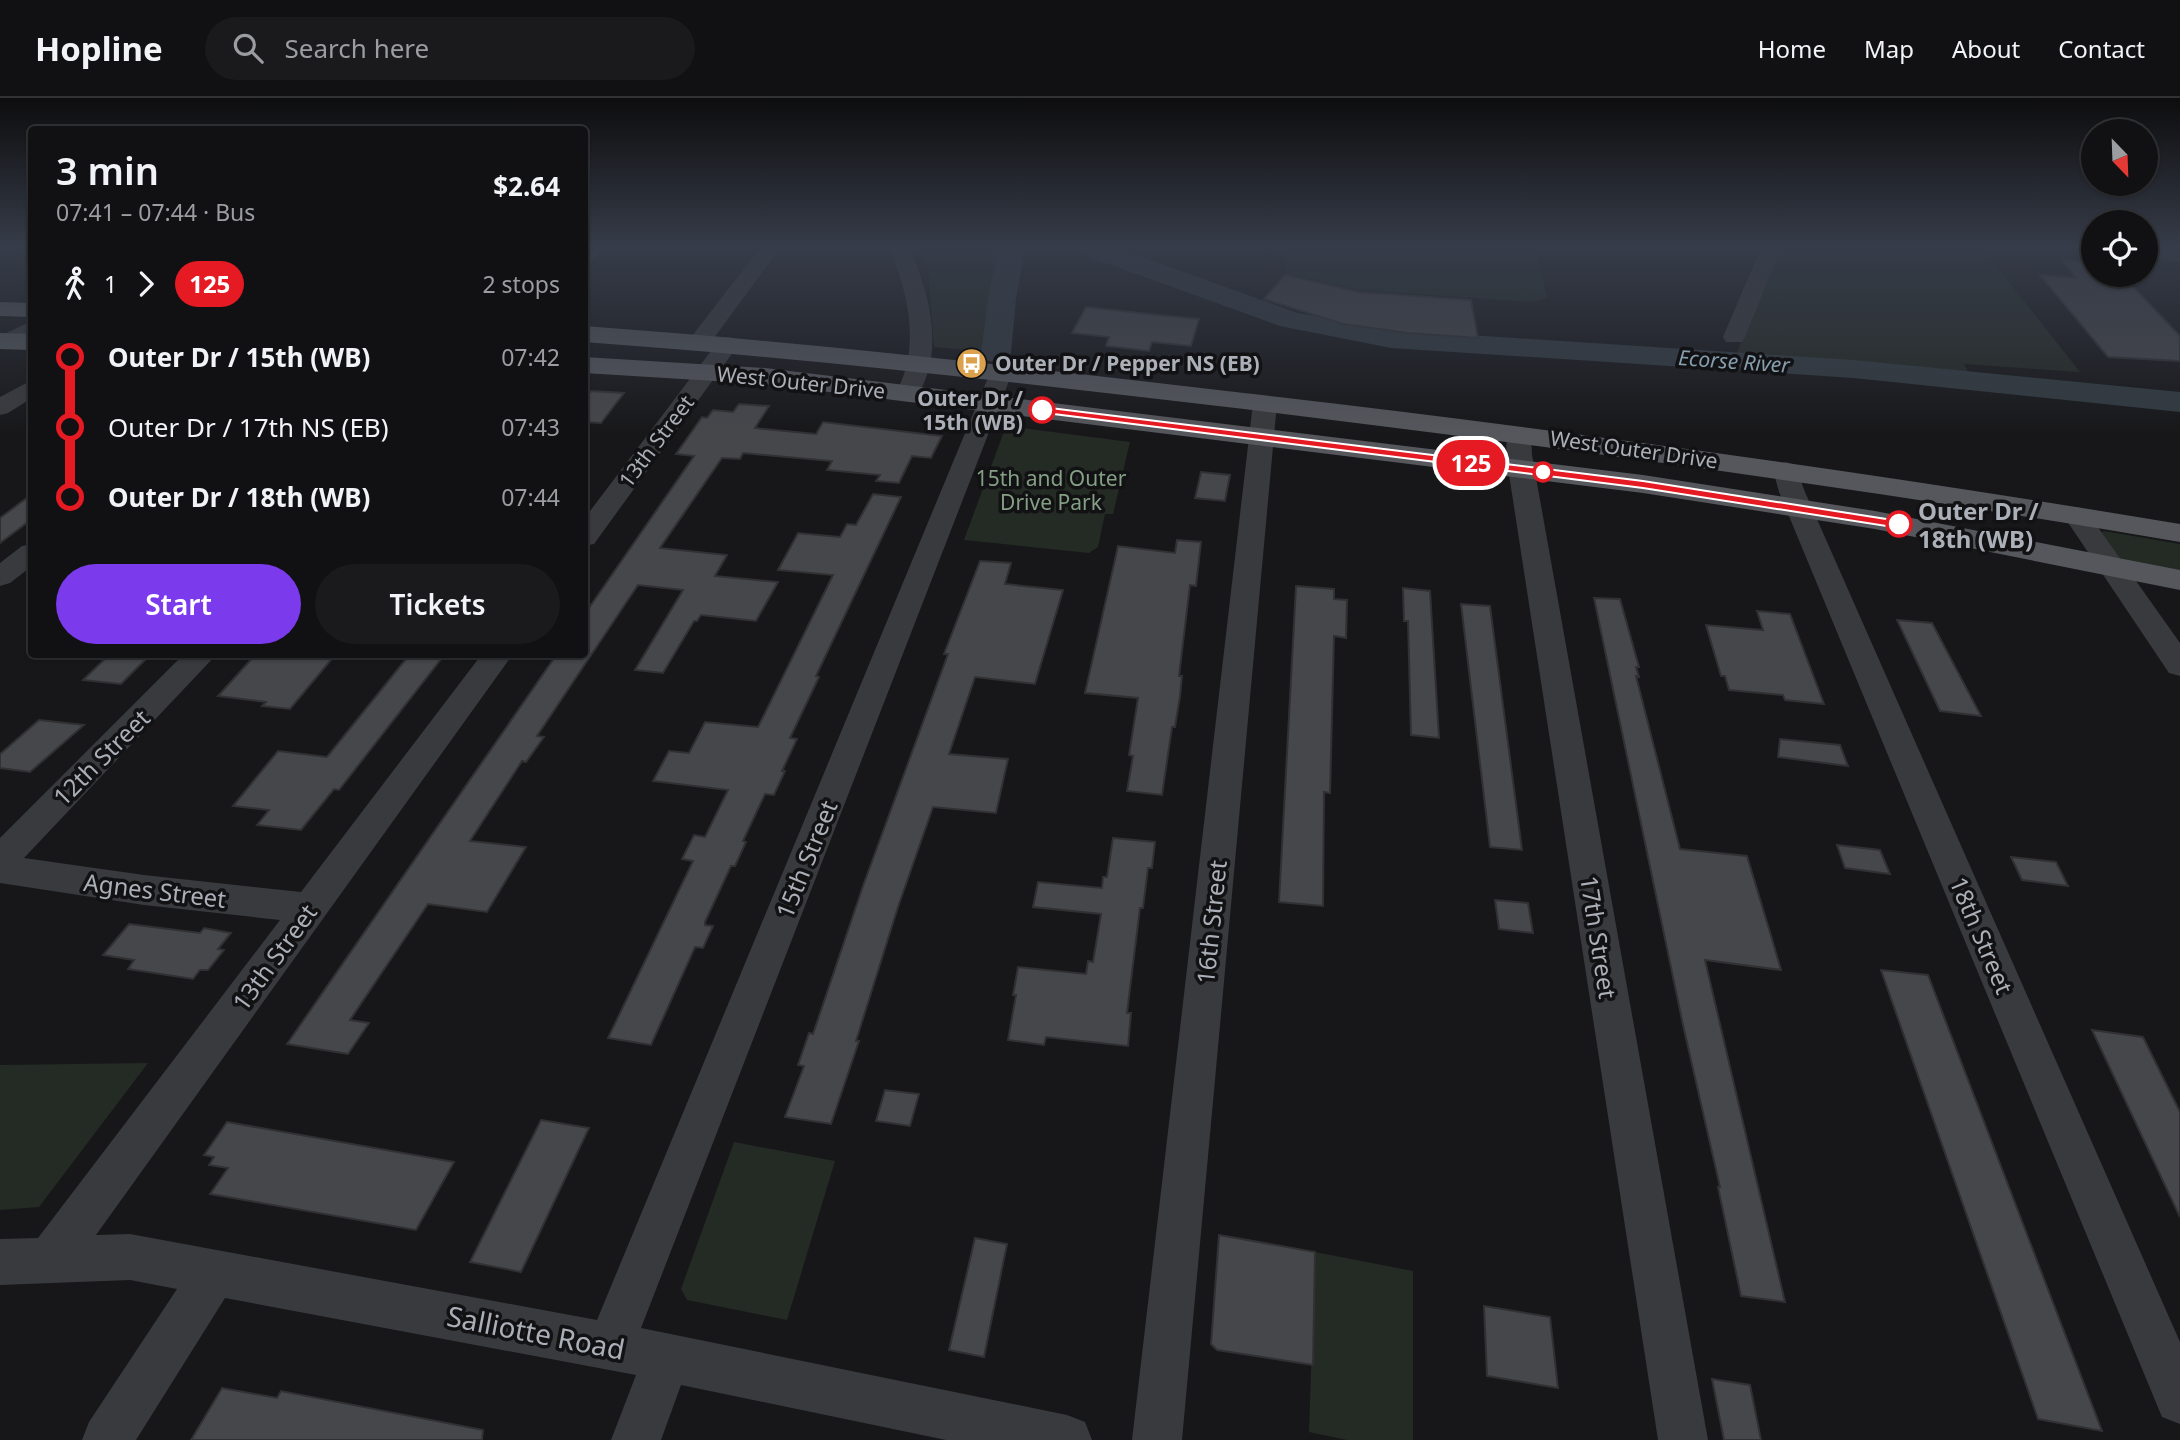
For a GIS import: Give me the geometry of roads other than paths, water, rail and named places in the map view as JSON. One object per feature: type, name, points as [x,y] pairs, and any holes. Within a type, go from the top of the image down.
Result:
[{"type":"main road","name":"West Outer Drive","points":[[588,334],[714,343],[918,363],[995,388]]},
{"type":"main road","name":"West Outer Drive","points":[[588,365],[707,372],[906,394],[995,388],[1520,452],[1676,455],[2180,533]]},
{"type":"main road","name":"West Outer Drive","points":[[1520,452],[1683,490],[1887,522],[2180,580]]},
{"type":"main road","points":[[1676,455],[1683,490]]},
{"type":"street","name":"13th Street","points":[[588,533],[707,372],[714,343],[733,311]]},
{"type":"street","points":[[906,394],[917,375],[920,338],[917,311]]},
{"type":"street","points":[[1734,337],[1745,311]]},
{"type":"street","points":[[13,341],[28,330]]},
{"type":"street","name":"15th Street","points":[[610,1346],[995,388]]},
{"type":"street","points":[[0,408],[28,390]]},
{"type":"street","name":"16th Street","points":[[1157,1440],[1263,420]]},
{"type":"street","name":"17th Street","points":[[1520,452],[1683,1440]]},
{"type":"street","name":"18th Street","points":[[1786,470],[1799,508],[2180,1399]]},
{"type":"street","points":[[2076,515],[2180,666]]},
{"type":"street","points":[[0,577],[28,555]]},
{"type":"street","name":"12th Street","points":[[0,860],[198,658]]},
{"type":"street","name":"13th Street","points":[[50,1260],[495,658]]},
{"type":"street","name":"Agnes Street","points":[[0,869],[144,890],[310,908]]},
{"type":"street","name":"Salliotte Road","points":[[0,1262],[130,1257],[610,1346],[1067,1440]]},
{"type":"street","points":[[107,1440],[215,1272]]},
{"type":"street","points":[[636,1440],[667,1358]]},
{"type":"waterway","points":[[996,353],[1001,311]]},
{"type":"waterway","name":"Ecorse River","points":[[1264,311],[1290,320],[1391,339],[1854,369],[2180,402]]},
{"type":"place","name":"Outer Dr / Pepper NS (EB)","points":[[972,363]]},
{"type":"place","name":"Outer Dr / 15th (WB)","points":[[1042,410]]},
{"type":"place","name":"Outer Dr / 18th (WB)","points":[[1899,524]]},
{"type":"park label","name":"15th and Outer Drive Park","points":[[1051,490]]}]
